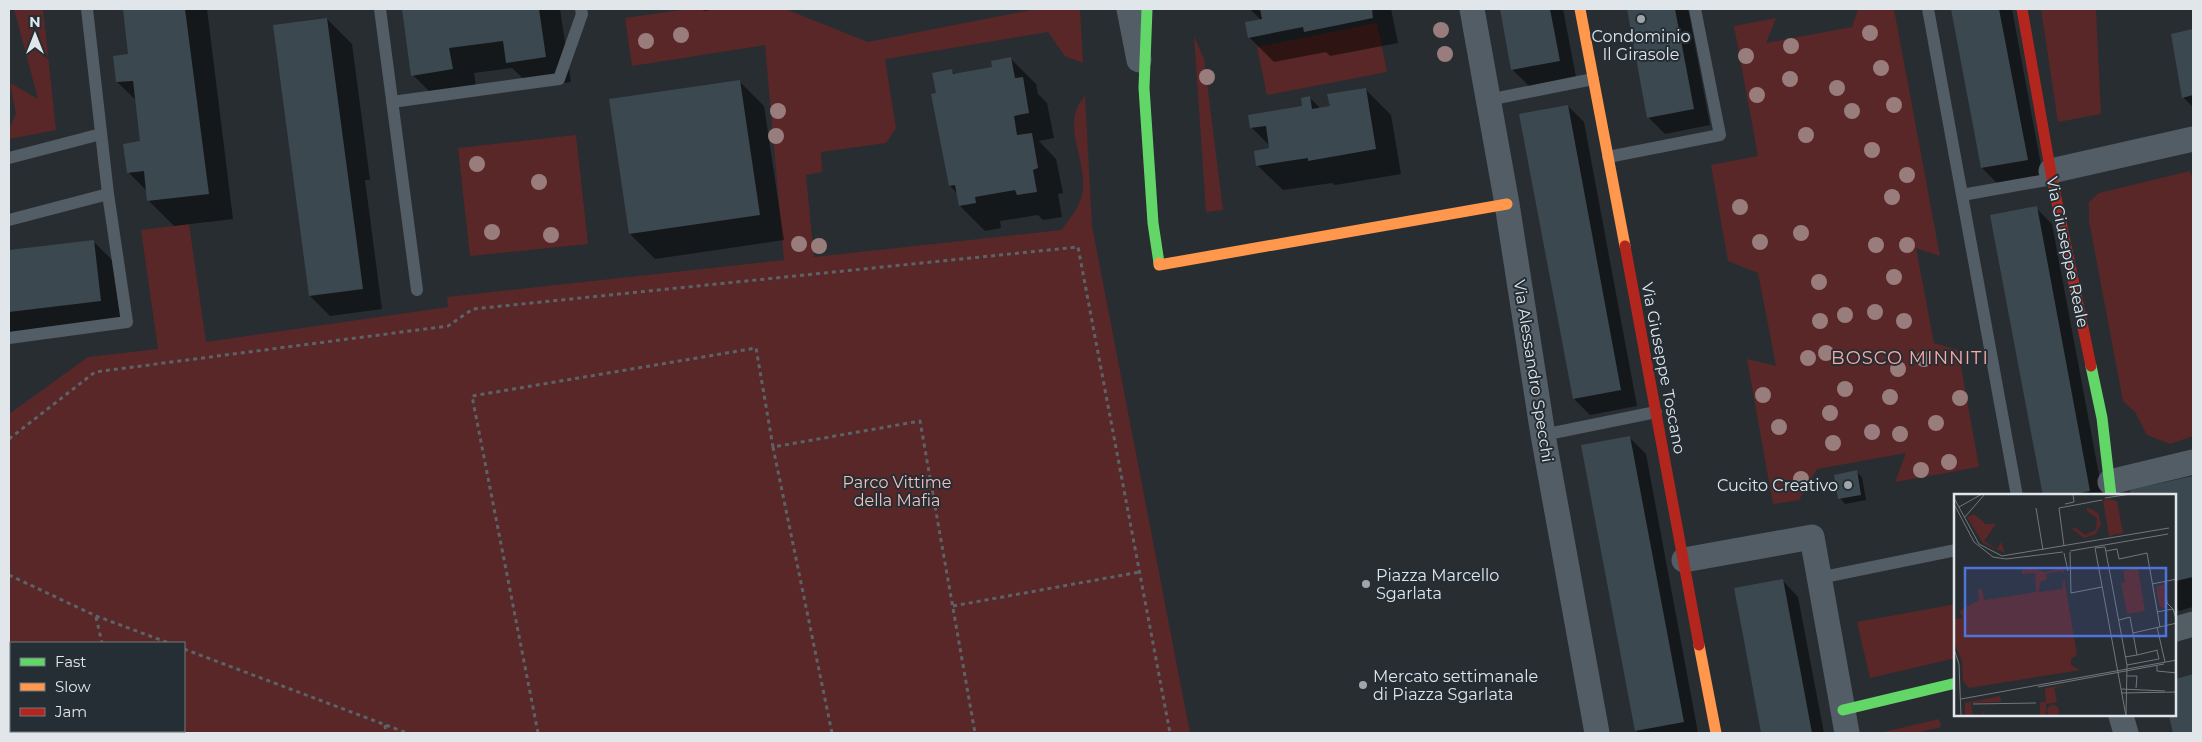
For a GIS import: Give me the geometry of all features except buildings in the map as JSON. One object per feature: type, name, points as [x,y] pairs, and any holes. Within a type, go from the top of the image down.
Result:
[{"type":"street","points":[[1129,9],[1144,88]]},
{"type":"street","points":[[1147,9],[1144,88],[1153,222],[1159,265],[1507,204]]},
{"type":"street","name":"Via Alessandro Specchi","points":[[1472,9],[1507,204],[1543,435],[1597,733]]},
{"type":"street","name":"Via Giuseppe Toscano","points":[[1580,9],[1716,733]]},
{"type":"street","name":"Via Giuseppe Reale","points":[[2022,9],[2052,175],[2102,418],[2111,489]]},
{"type":"street","points":[[2052,175],[2193,139]]},
{"type":"street","points":[[2111,489],[2193,462]]},
{"type":"street","points":[[1684,560],[1812,538],[1845,722],[1954,684]]},
{"type":"street","points":[[2177,629],[2193,624]]},
{"type":"street","points":[[2121,717],[2126,733]]},
{"type":"lane","points":[[9,338],[127,322],[108,194],[87,9]]},
{"type":"lane","points":[[380,9],[417,290]]},
{"type":"lane","points":[[392,102],[559,79],[582,14],[582,9]]},
{"type":"lane","points":[[1608,157],[1720,135],[1697,9]]},
{"type":"lane","points":[[1928,9],[2016,494]]},
{"type":"lane","points":[[1488,100],[1593,79]]},
{"type":"lane","points":[[9,158],[101,134]]},
{"type":"lane","points":[[1962,196],[2052,175]]},
{"type":"lane","points":[[9,220],[108,194]]},
{"type":"lane","points":[[1543,435],[1656,412]]},
{"type":"lane","points":[[1819,578],[1954,550]]},
{"type":"path","points":[[9,439],[95,372],[448,326],[472,309],[1078,247],[1170,733]]},
{"type":"path","points":[[538,733],[472,396],[756,348],[773,447],[832,733]]},
{"type":"path","points":[[773,447],[920,421],[976,733]]},
{"type":"path","points":[[953,606],[1140,572]]},
{"type":"path","points":[[9,575],[96,616],[166,642]]},
{"type":"path","points":[[96,616],[102,642]]},
{"type":"path","points":[[185,649],[407,733]]},
{"type":"path","points":[[385,724],[386,733]]},
{"type":"green space","points":[[14,9],[43,9],[56,130],[9,139],[9,129],[16,114],[10,83],[38,99]]},
{"type":"green space","name":"Parco Vittime della Mafia","points":[[688,9],[785,9],[868,42],[1036,9],[1080,9],[1083,63],[1065,56],[1048,32],[885,59],[896,128],[886,143],[821,152],[822,172],[806,175],[814,257],[1061,230],[1078,206],[1082,195],[1083,177],[1074,129],[1078,106],[1085,96],[1092,226],[1190,733],[9,733],[9,414],[88,357],[158,349],[141,230],[189,224],[206,342],[448,307],[447,297],[784,260],[765,45],[632,66],[625,18]]},
{"type":"green space","points":[[1858,9],[1894,9],[1940,256],[1916,248],[1934,343],[1958,350],[1979,467],[1895,482],[1906,453],[1817,469],[1799,500],[1773,504],[1747,359],[1776,366],[1758,273],[1728,261],[1711,165],[1758,156],[1734,26],[1776,18],[1766,43],[1852,27]]},
{"type":"green space","points":[[2041,9],[2096,9],[2101,114],[2058,122]]},
{"type":"green space","points":[[1377,23],[1387,72],[1267,95],[1257,47]]},
{"type":"green space","points":[[1194,36],[1204,59],[1223,210],[1206,212]]},
{"type":"green space","points":[[576,135],[588,244],[470,256],[458,148]]},
{"type":"green space","points":[[2190,171],[2193,179],[2193,436],[2170,444],[2147,435],[2135,412],[2123,401],[2089,221],[2089,202],[2099,193]]},
{"type":"green space","points":[[1954,604],[1954,658],[1870,678],[1857,622]]},
{"type":"green space","points":[[1939,719],[1941,727],[1916,733],[1879,733]]},
{"type":"traffic: fast","points":[[1147,9],[1144,88],[1153,223],[1159,263]]},
{"type":"traffic: fast","points":[[2091,366],[2102,418],[2111,494]]},
{"type":"traffic: fast","points":[[1843,710],[1954,683]]},
{"type":"traffic: slow","points":[[1580,9],[1625,246]]},
{"type":"traffic: slow","points":[[1159,263],[1159,265],[1507,204]]},
{"type":"traffic: slow","points":[[1699,645],[1716,733]]},
{"type":"traffic: jam","points":[[2022,9],[2052,179],[2091,366]]},
{"type":"traffic: jam","points":[[1625,246],[1699,645]]},
{"type":"place","name":"Condominio Il Girasole","points":[[1641,19]]},
{"type":"place","name":"Cucito Creativo","points":[[1848,485]]},
{"type":"place","name":"Piazza Marcello Sgarlata","points":[[1366,584]]},
{"type":"place","name":"Mercato settimanale di Piazza Sgarlata","points":[[1363,685]]},
{"type":"district","name":"BOSCO MINNITI","points":[[1910,358]]}]
